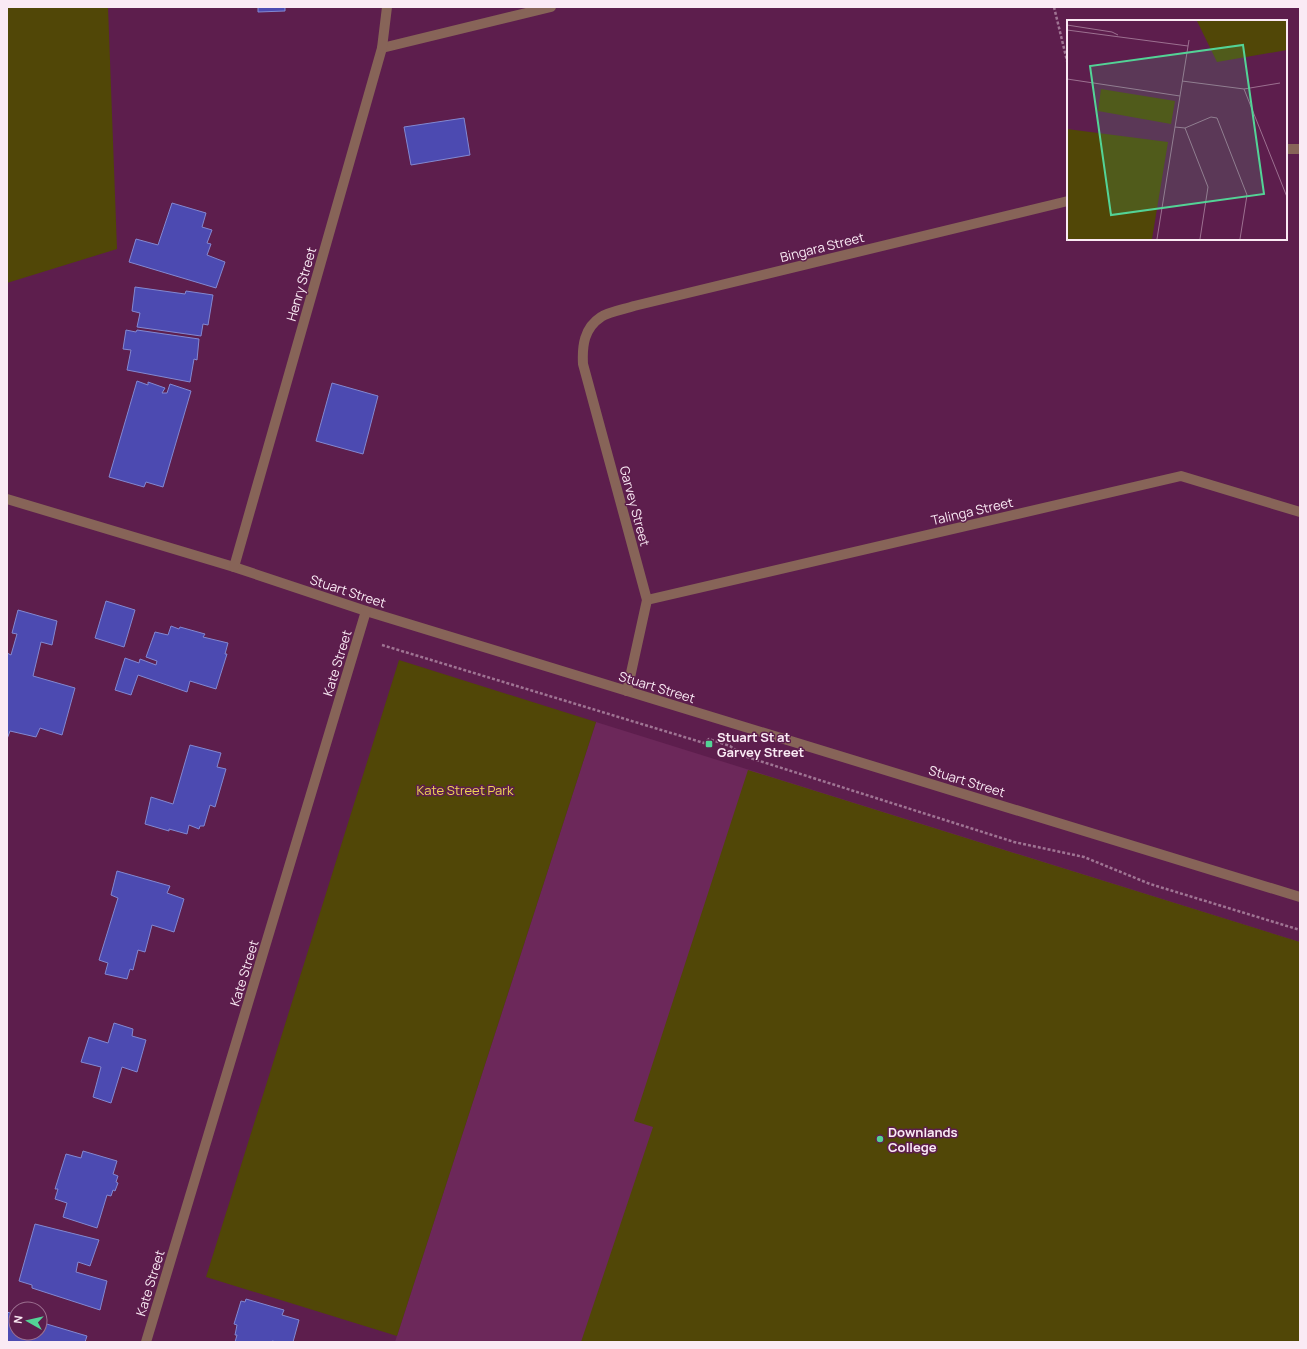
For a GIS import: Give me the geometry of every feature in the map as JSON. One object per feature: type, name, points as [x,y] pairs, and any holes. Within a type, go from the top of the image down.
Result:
[{"type":"street","name":"Henry Street","points":[[234,567],[382,48],[387,7]]},
{"type":"street","points":[[382,48],[551,7]]},
{"type":"street","points":[[1287,149],[1300,149]]},
{"type":"street","name":"Bingara Street","points":[[589,330],[601,316],[634,306],[1067,202]]},
{"type":"street","name":"Garvey Street","points":[[589,330],[582,348],[583,364],[647,600],[627,691]]},
{"type":"street","name":"Talinga Street","points":[[647,600],[1181,476],[1300,512]]},
{"type":"street","name":"Stuart Street","points":[[7,499],[234,567],[366,611],[1300,897]]},
{"type":"street","name":"Kate Street","points":[[146,1342],[366,611]]},
{"type":"path","points":[[1054,7],[1067,61]]},
{"type":"path","points":[[382,645],[704,743],[710,739],[730,746],[744,756],[1014,842],[1084,857],[1150,884],[1300,930]]},
{"type":"shaded area","name":"Downlands College","points":[[596,722],[1300,942],[1300,1342],[395,1342]]},
{"type":"green space","points":[[7,7],[108,7],[117,249],[7,283]]},
{"type":"green space","name":"Kate Street Park","points":[[399,660],[596,722],[397,1336],[206,1277]]},
{"type":"green space","name":"Downlands College","points":[[748,770],[1300,942],[1300,1342],[581,1342],[653,1127],[634,1121]]},
{"type":"building","points":[[258,7],[285,7],[285,11],[258,12]]},
{"type":"building","points":[[464,118],[470,155],[411,165],[404,127]]},
{"type":"building","points":[[172,203],[206,213],[202,227],[212,230],[207,243],[211,244],[207,255],[225,262],[216,288],[129,262],[136,239],[158,245]]},
{"type":"building","points":[[135,287],[185,294],[186,291],[213,295],[208,325],[203,324],[201,336],[137,327],[140,313],[132,311]]},
{"type":"building","points":[[126,330],[136,332],[137,330],[199,339],[197,360],[194,359],[190,382],[127,370],[131,350],[123,349]]},
{"type":"building","points":[[137,381],[148,385],[148,382],[165,388],[162,393],[167,393],[170,384],[191,391],[163,487],[146,482],[144,487],[109,477]]},
{"type":"building","points":[[332,383],[378,396],[363,454],[316,441]]},
{"type":"building","points":[[106,601],[135,610],[124,647],[95,638]]},
{"type":"building","points":[[18,610],[57,621],[52,645],[41,642],[33,676],[75,688],[62,735],[40,728],[36,737],[10,731],[7,739],[7,653],[11,655],[17,634],[12,633]]},
{"type":"building","points":[[171,626],[205,634],[203,637],[228,643],[225,654],[227,654],[216,689],[190,681],[187,692],[138,675],[131,695],[115,690],[125,658],[139,663],[140,659],[156,665],[157,661],[146,657],[155,632],[168,635]]},
{"type":"building","points":[[190,745],[221,753],[217,767],[226,769],[215,807],[210,805],[204,826],[200,826],[199,829],[189,825],[187,834],[169,829],[169,831],[145,824],[151,797],[173,804]]},
{"type":"building","points":[[117,871],[170,886],[167,893],[184,899],[174,932],[152,925],[145,952],[138,950],[133,970],[130,969],[127,979],[105,974],[108,963],[99,960],[118,898],[111,895]]},
{"type":"building","points":[[114,1023],[133,1029],[132,1036],[146,1040],[137,1072],[122,1067],[111,1103],[93,1097],[101,1067],[81,1062],[89,1037],[108,1043]]},
{"type":"building","points":[[83,1151],[117,1161],[113,1174],[118,1176],[116,1182],[118,1183],[111,1196],[107,1195],[97,1228],[63,1217],[67,1203],[55,1199],[58,1189],[55,1189],[66,1154],[81,1158]]},
{"type":"building","points":[[35,1224],[99,1240],[90,1266],[78,1262],[76,1272],[107,1281],[100,1310],[32,1288],[32,1285],[19,1281]]},
{"type":"building","points":[[246,1299],[284,1310],[282,1315],[299,1320],[293,1342],[235,1342],[237,1325],[234,1324],[241,1301],[245,1302]]},
{"type":"building","points":[[7,1312],[8,1341],[48,1341],[48,1324],[87,1336],[85,1342],[7,1342]]},
{"type":"place","name":"Stuart St at Garvey Street","points":[[709,744]]},
{"type":"place","name":"Downlands College","points":[[880,1139]]}]
